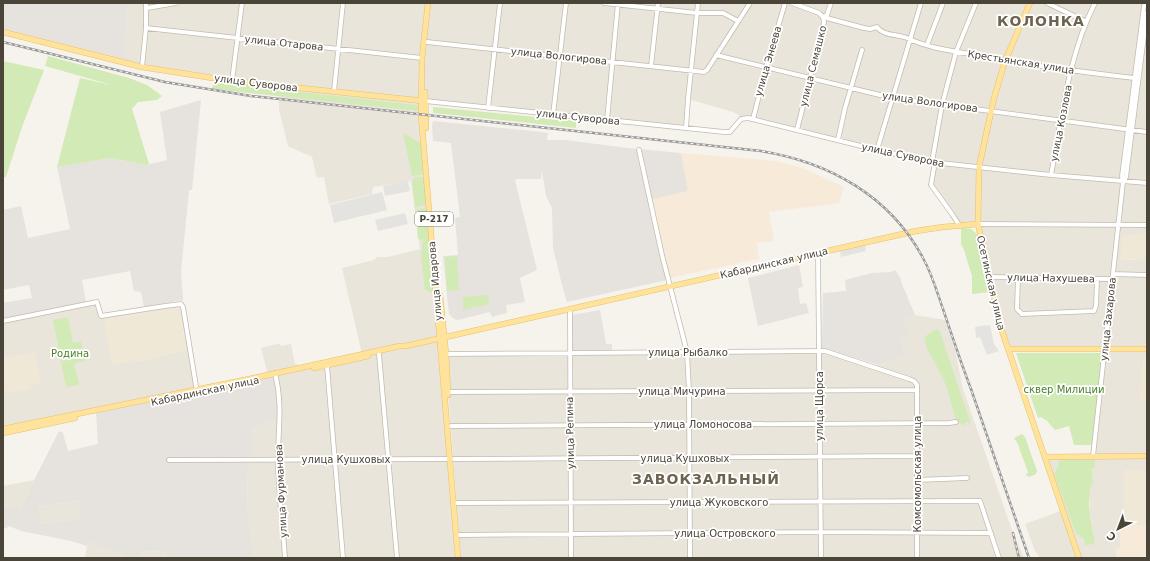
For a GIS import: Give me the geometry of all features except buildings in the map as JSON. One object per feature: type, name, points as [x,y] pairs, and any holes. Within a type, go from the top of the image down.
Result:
[{"type":"main road","name":"улица Идарова","points":[[428,3],[422,58],[423,101],[452,459],[458,558]]},
{"type":"main road","name":"улица Идарова","points":[[423,101],[431,3]]},
{"type":"main road","name":"Осетинская улица","points":[[1030,3],[1005,61],[997,85],[979,168],[978,224],[998,316],[1008,349],[1080,558]]},
{"type":"main road","name":"улица Суворова","points":[[3,32],[142,67],[232,81],[423,101]]},
{"type":"main road","name":"Кабардинская улица","points":[[3,429],[275,375],[916,231],[978,224]]},
{"type":"main road","name":"улица Идарова","points":[[442,338],[446,354],[452,459],[461,558]]},
{"type":"main road","name":"Кабардинская улица","points":[[275,375],[326,366],[401,349],[406,346]]},
{"type":"main road","points":[[1008,349],[1147,349]]},
{"type":"main road","name":"Кабардинская улица","points":[[3,433],[197,391]]},
{"type":"main road","points":[[1045,457],[1147,456]]},
{"type":"street","points":[[142,67],[146,28],[146,3]]},
{"type":"street","points":[[147,8],[176,3]]},
{"type":"street","points":[[232,81],[242,3]]},
{"type":"street","points":[[334,91],[343,3]]},
{"type":"street","points":[[488,108],[500,3]]},
{"type":"street","points":[[553,115],[566,3]]},
{"type":"street","points":[[604,3],[697,13],[723,13],[738,21]]},
{"type":"street","points":[[651,66],[658,3]]},
{"type":"street","points":[[686,128],[698,3]]},
{"type":"street","points":[[716,55],[750,3]]},
{"type":"street","name":"улица Энеева","points":[[753,119],[785,3]]},
{"type":"street","name":"Крестьянская улица","points":[[792,3],[819,13],[823,17],[864,28],[870,29],[877,27],[881,31],[956,52],[1005,61],[1134,78]]},
{"type":"street","name":"улица Семашко","points":[[797,130],[824,22],[823,17],[827,15],[831,3]]},
{"type":"street","points":[[877,150],[920,3]]},
{"type":"street","points":[[927,45],[943,3]]},
{"type":"street","points":[[959,225],[931,185],[942,105],[956,52],[976,3]]},
{"type":"street","points":[[1047,3],[1086,21]]},
{"type":"street","name":"улица Козлова","points":[[1051,175],[1071,70],[1086,21],[1094,3]]},
{"type":"street","points":[[607,120],[618,4]]},
{"type":"street","name":"улица Захарова","points":[[1093,456],[1123,182],[1126,177],[1134,78],[1144,6],[1146,4]]},
{"type":"street","name":"улица Захарова","points":[[1129,130],[1147,12]]},
{"type":"street","name":"улица Отарова","points":[[146,28],[422,58]]},
{"type":"street","name":"улица Вологирова","points":[[427,42],[706,71],[716,55],[892,98],[1147,132]]},
{"type":"street","points":[[838,140],[862,50]]},
{"type":"street","name":"улица Суворова","points":[[423,101],[728,132],[732,130],[741,119],[745,118],[933,162],[979,168],[1147,183]]},
{"type":"street","points":[[639,150],[670,286],[688,352],[690,558]]},
{"type":"street","name":"Кабардинская улица","points":[[978,224],[1147,225]]},
{"type":"street","name":"улица Щорса","points":[[818,253],[821,558]]},
{"type":"street","points":[[1113,274],[1147,275]]},
{"type":"street","name":"улица Нахушева","points":[[989,277],[1112,280]]},
{"type":"street","points":[[1018,277],[1018,309],[1022,314],[1094,312],[1096,306],[1097,279]]},
{"type":"street","points":[[3,321],[97,302],[101,316],[181,304],[183,307],[197,391]]},
{"type":"street","name":"улица Репина","points":[[570,309],[570,458],[572,503],[571,558]]},
{"type":"street","name":"улица Рыбалко","points":[[446,354],[827,352],[909,379],[916,383],[917,390]]},
{"type":"street","points":[[379,354],[390,459],[397,558]]},
{"type":"street","points":[[326,366],[343,558]]},
{"type":"street","name":"улица Фурманова","points":[[275,375],[280,405],[278,460],[286,558]]},
{"type":"street","name":"улица Мичурина","points":[[448,392],[917,390]]},
{"type":"street","name":"Комсомольская улица","points":[[917,390],[917,558]]},
{"type":"street","name":"улица Ломоносова","points":[[451,426],[949,424],[956,422]]},
{"type":"street","name":"улица Кушховых","points":[[169,460],[820,458],[917,456]]},
{"type":"street","points":[[918,480],[967,478]]},
{"type":"street","name":"улица Жуковского","points":[[457,503],[980,501],[991,533]]},
{"type":"street","name":"улица Островского","points":[[459,535],[821,532],[991,533]]},
{"type":"street","points":[[991,533],[999,558]]},
{"type":"shaded area","points":[[3,3],[127,3],[125,58],[3,28]]},
{"type":"shaded area","points":[[127,3],[1147,3],[1147,234],[1120,259],[1135,260],[1145,258],[1145,255],[1147,255],[1147,356],[1144,356],[1140,400],[1147,400],[1147,470],[1124,470],[1124,523],[1147,525],[1121,524],[1120,547],[1116,549],[1117,558],[1040,558],[1035,551],[1025,524],[1063,510],[1045,457],[1093,456],[1105,349],[1008,349],[978,225],[959,225],[931,185],[935,163],[753,119],[741,119],[739,115],[733,112],[688,99],[686,128],[421,101],[458,558],[254,558],[248,517],[247,474],[251,460],[252,429],[270,421],[275,376],[401,349],[405,346],[362,354],[342,268],[374,260],[377,257],[388,257],[420,249],[411,181],[373,187],[372,194],[329,204],[324,177],[317,178],[312,157],[288,146],[279,110],[279,86],[142,67],[3,32],[3,28],[125,57]],"holes":[[[1059,459],[1092,468],[1093,483],[1089,489],[1091,491],[1090,514],[1095,544],[1054,474],[1059,464]]]},
{"type":"shaded area","points":[[201,100],[192,190],[189,190],[181,272],[183,300],[144,307],[141,292],[134,291],[130,271],[82,280],[86,302],[3,320],[3,303],[32,298],[29,285],[3,290],[3,210],[21,206],[28,238],[70,229],[57,167],[110,158],[146,165],[167,160],[160,112]]},
{"type":"shaded area","points":[[433,121],[548,133],[547,140],[565,140],[681,153],[688,191],[649,200],[667,280],[567,302],[553,248],[552,208],[546,196],[542,171],[541,179],[515,180],[537,270],[520,278],[525,302],[506,305],[507,313],[492,317],[490,312],[458,320],[454,319],[449,314],[443,256],[458,255],[455,218],[460,217],[451,143],[433,141]]},
{"type":"shaded area","points":[[681,153],[776,161],[805,169],[844,187],[839,203],[769,212],[774,241],[757,243],[759,259],[669,278],[652,199],[688,191]]},
{"type":"shaded area","points":[[408,181],[410,191],[385,196],[383,186]]},
{"type":"shaded area","points":[[382,192],[387,210],[334,223],[330,205]]},
{"type":"shaded area","points":[[405,213],[408,224],[378,231],[375,220]]},
{"type":"shaded area","points":[[1147,234],[1147,255],[1145,255],[1145,259],[1120,260],[1122,237],[1126,235]]},
{"type":"shaded area","points":[[865,245],[866,251],[841,257],[840,251]]},
{"type":"shaded area","points":[[799,265],[803,287],[798,288],[800,304],[806,303],[809,313],[758,326],[748,278]]},
{"type":"shaded area","points":[[895,270],[900,277],[915,315],[903,320],[909,335],[900,339],[905,355],[879,365],[822,348],[823,293],[846,291],[845,280],[872,273],[891,272]]},
{"type":"shaded area","points":[[97,302],[100,316],[181,304],[197,389],[3,429],[3,390],[6,390],[7,393],[31,388],[18,356],[3,358],[3,321]],"holes":[[[180,308],[186,350],[138,361],[134,360]]]},
{"type":"shaded area","points":[[176,306],[180,308],[186,350],[138,361],[134,360],[112,366],[104,319]]},
{"type":"shaded area","points":[[600,310],[606,344],[612,344],[612,350],[572,352],[572,315]]},
{"type":"shaded area","points":[[915,315],[945,320],[955,350],[963,389],[1013,533],[1024,558],[461,558],[446,354],[825,351],[874,367],[905,355],[899,338],[903,320]]},
{"type":"shaded area","points":[[990,325],[994,344],[999,351],[987,355],[980,337],[976,338],[975,327]]},
{"type":"shaded area","points":[[280,344],[281,346],[291,344],[295,364],[297,364],[298,368],[268,375],[261,348]]},
{"type":"shaded area","points":[[35,352],[40,383],[31,385],[31,388],[7,394],[6,390],[3,390],[3,358]]},
{"type":"shaded area","points":[[1144,356],[1147,356],[1147,400],[1140,400]]},
{"type":"shaded area","points":[[275,376],[280,419],[270,421],[252,429],[252,455],[247,474],[248,517],[254,558],[166,558],[165,551],[140,552],[140,558],[122,558],[122,554],[88,542],[87,546],[71,541],[21,531],[9,526],[3,528],[3,508],[20,508],[59,431],[63,433],[68,451],[98,444],[96,413]],"holes":[[[80,500],[79,519],[42,524],[38,507]]]},
{"type":"shaded area","points":[[1124,470],[1147,470],[1147,524],[1124,524]]},
{"type":"shaded area","points":[[34,480],[20,508],[3,508],[3,486]]},
{"type":"shaded area","points":[[81,500],[79,519],[42,524],[38,507]]},
{"type":"shaded area","points":[[1121,524],[1147,525],[1147,558],[1117,558],[1116,549],[1120,547]]},
{"type":"shaded area","points":[[88,542],[122,554],[122,558],[85,558]]},
{"type":"shaded area","points":[[165,551],[166,558],[140,558],[140,552]]},
{"type":"green space","points":[[48,56],[129,78],[147,85],[162,96],[157,100],[138,102],[132,109],[149,164],[146,165],[110,158],[57,167],[80,78],[112,85],[45,66]]},
{"type":"green space","points":[[3,61],[44,70],[22,127],[6,177],[3,177]]},
{"type":"green space","points":[[213,82],[416,105],[420,107],[419,111],[212,89]]},
{"type":"green space","points":[[433,107],[576,121],[576,128],[433,113]]},
{"type":"green space","points":[[403,133],[422,144],[425,174],[412,176]]},
{"type":"green space","points":[[416,177],[422,177],[424,180],[426,194],[425,205],[415,207],[412,181]]},
{"type":"green space","points":[[426,208],[433,293],[425,290],[421,257],[423,240],[418,239],[415,210]]},
{"type":"green space","points":[[961,228],[971,229],[977,234],[991,292],[972,294],[972,276],[961,244]]},
{"type":"green space","points":[[457,256],[459,290],[447,291],[445,257]]},
{"type":"green space","points":[[488,295],[489,304],[463,310],[463,297]]},
{"type":"green space","name":"Родина","points":[[68,317],[73,343],[81,341],[85,361],[74,363],[79,385],[66,387],[53,320]]},
{"type":"green space","points":[[937,329],[940,332],[971,424],[966,422],[963,426],[955,417],[946,385],[926,347],[925,337]]},
{"type":"green space","name":"сквер Милиции","points":[[1016,353],[1104,353],[1093,445],[1074,445],[1069,426],[1055,430],[1047,421],[1041,417],[1038,418]]},
{"type":"green space","points":[[1022,434],[1025,437],[1037,471],[1036,474],[1029,477],[1026,475],[1028,472],[1017,442],[1014,439]]},
{"type":"green space","points":[[1059,459],[1095,460],[1095,468],[1092,468],[1093,483],[1089,489],[1091,491],[1089,504],[1095,544],[1085,545],[1084,539],[1076,533],[1054,474],[1059,464]]},
{"type":"railway","points":[[3,42],[165,82],[251,96],[761,151],[786,156],[833,173],[855,185],[875,200],[893,217],[909,236],[923,258],[932,277],[1029,558]]},
{"type":"railway","points":[[1013,533],[1019,558]]},
{"type":"district","name":"КОЛОНКА","points":[[1041,21]]},
{"type":"district","name":"ЗАВОКЗАЛЬНЫЙ","points":[[706,479]]}]
